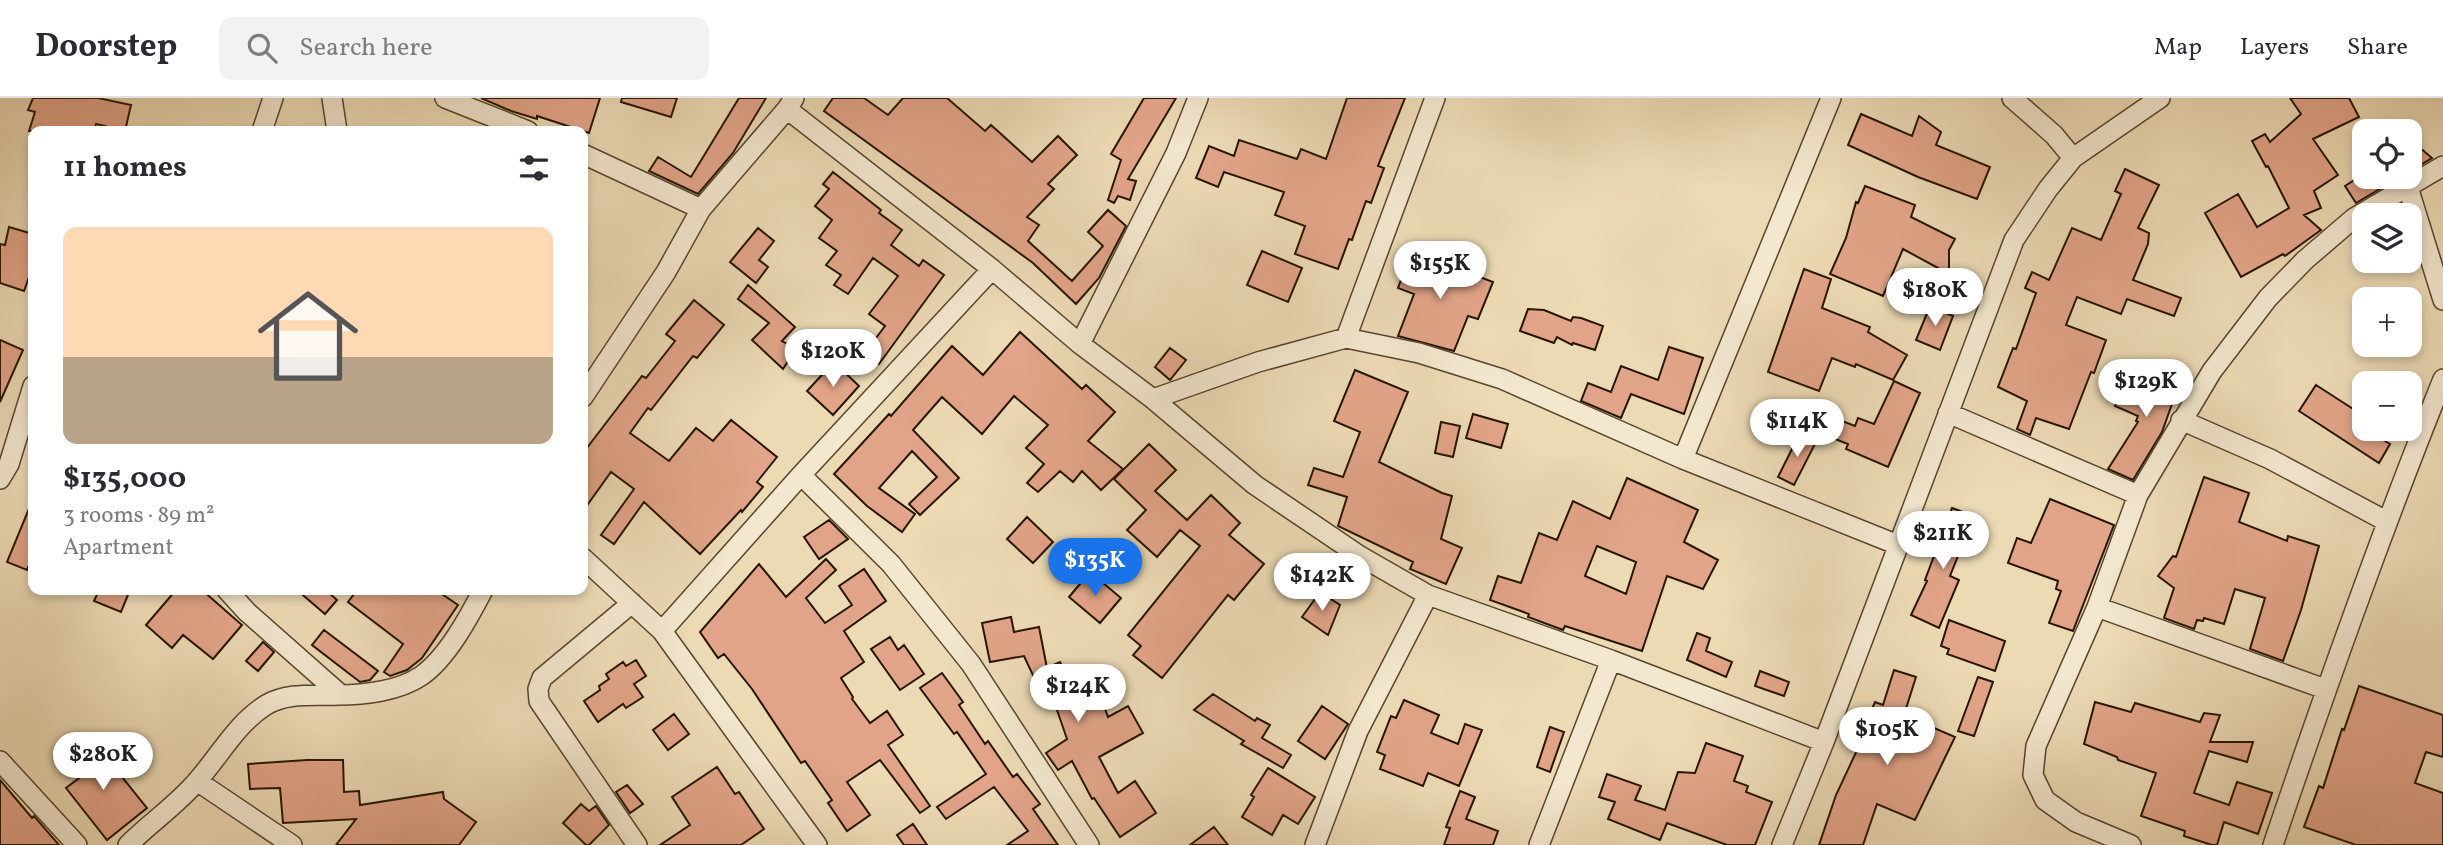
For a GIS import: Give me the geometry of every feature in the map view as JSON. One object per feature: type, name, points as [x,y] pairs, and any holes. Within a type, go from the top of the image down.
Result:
[{"type":"street","points":[[264,126],[272,98]]},
{"type":"street","points":[[332,98],[336,126]]},
{"type":"street","points":[[445,98],[515,126]]},
{"type":"street","points":[[1080,344],[1175,153],[1198,98]]},
{"type":"street","points":[[1346,338],[1435,98]]},
{"type":"street","points":[[1683,459],[1831,98]]},
{"type":"street","points":[[2012,98],[2054,135],[2073,158]]},
{"type":"street","points":[[1782,845],[1824,742],[2014,240],[2048,189],[2073,158],[2160,98]]},
{"type":"street","points":[[588,389],[666,272],[701,209],[791,104],[1255,485],[1360,556],[1428,595],[1611,660],[1824,742]]},
{"type":"street","points":[[588,156],[701,209]]},
{"type":"street","points":[[2422,179],[2443,166]]},
{"type":"street","points":[[2131,845],[2076,822],[2045,800],[2033,775],[2036,746],[2097,607],[2138,495],[2212,371],[2268,298],[2305,260],[2354,218],[2405,189]]},
{"type":"street","points":[[2409,189],[2443,300]]},
{"type":"street","points":[[662,631],[801,475],[992,269]]},
{"type":"street","points":[[1153,399],[1258,362],[1346,338],[1419,352],[1503,379],[1683,459],[1898,545]]},
{"type":"street","points":[[2273,845],[2386,521],[2443,379]]},
{"type":"street","points":[[0,479],[9,464],[28,402]]},
{"type":"street","points":[[1948,413],[2138,495]]},
{"type":"street","points":[[2181,420],[2270,459],[2386,521]]},
{"type":"street","points":[[801,475],[891,564],[963,654],[1089,845]]},
{"type":"street","points":[[588,563],[662,631],[817,845]]},
{"type":"street","points":[[232,595],[247,612],[341,695]]},
{"type":"street","points":[[135,843],[197,781],[240,724],[268,704],[303,694],[341,695],[395,688],[421,676],[440,657],[468,618],[480,595]]},
{"type":"street","points":[[1315,845],[1358,731],[1428,595]]},
{"type":"street","points":[[632,603],[542,678],[538,701],[637,845]]},
{"type":"street","points":[[2097,607],[2325,690]]},
{"type":"street","points":[[1539,845],[1611,660]]},
{"type":"street","points":[[0,761],[77,845]]},
{"type":"street","points":[[197,781],[292,845]]},
{"type":"building","points":[[33,98],[98,98],[131,105],[126,126],[31,126],[35,112],[28,110]]},
{"type":"building","points":[[481,98],[600,98],[589,133],[588,126],[568,126],[511,111]]},
{"type":"building","points":[[622,98],[677,98],[671,117],[621,102]]},
{"type":"building","points":[[739,98],[766,98],[733,153],[698,194],[649,171],[658,157],[691,177]]},
{"type":"building","points":[[833,98],[864,98],[888,115],[903,98],[947,98],[985,131],[991,125],[1032,162],[1058,136],[1077,155],[1048,184],[1054,189],[1027,217],[1039,225],[1028,241],[1072,281],[1103,246],[1088,232],[1108,210],[1126,226],[1099,278],[1076,304],[1033,263],[824,111]]},
{"type":"building","points":[[1144,98],[1176,98],[1128,179],[1136,181],[1130,200],[1118,196],[1114,203],[1108,200],[1121,160],[1111,154]]},
{"type":"building","points":[[1347,98],[1405,98],[1378,166],[1384,168],[1371,203],[1366,201],[1338,269],[1295,254],[1305,226],[1275,215],[1284,192],[1224,172],[1218,187],[1196,178],[1209,146],[1234,156],[1239,140],[1297,159],[1301,149],[1326,159]]},
{"type":"building","points":[[2290,98],[2349,98],[2359,117],[2313,139],[2338,175],[2314,191],[2321,208],[2304,215],[2321,230],[2285,256],[2283,254],[2241,277],[2205,213],[2238,194],[2257,227],[2289,208],[2252,141],[2265,134],[2270,142],[2301,114]]},
{"type":"building","points":[[1861,114],[1912,136],[1919,116],[1941,132],[1936,145],[1990,167],[1977,199],[1918,177],[1848,145]]},
{"type":"building","points":[[2422,150],[2432,158],[2422,164]]},
{"type":"building","points":[[2125,169],[2159,185],[2138,228],[2149,233],[2148,244],[2133,280],[2181,298],[2174,316],[2127,299],[2121,314],[2077,297],[2066,325],[2106,340],[2069,429],[2036,418],[2030,435],[2017,429],[2027,401],[1998,387],[2013,348],[2016,349],[2036,293],[2025,288],[2032,272],[2049,280],[2072,228],[2101,240],[2121,194],[2115,191]]},
{"type":"building","points":[[833,172],[902,230],[891,245],[919,266],[923,260],[944,275],[879,364],[864,354],[885,326],[869,314],[898,276],[873,258],[848,294],[834,285],[841,275],[826,265],[837,251],[819,238],[832,220],[815,206],[829,189],[823,184]]},
{"type":"building","points":[[2352,182],[2352,189],[2380,189],[2356,203],[2345,186]]},
{"type":"building","points":[[1865,186],[1915,205],[1911,217],[1955,239],[1949,250],[1949,274],[1903,249],[1883,296],[1830,274],[1846,238],[1856,202],[1858,203]]},
{"type":"building","points":[[9,227],[28,233],[28,280],[24,291],[0,283],[0,244],[5,245]]},
{"type":"building","points":[[758,228],[774,241],[759,260],[768,267],[756,283],[730,262]]},
{"type":"building","points":[[1262,251],[1302,268],[1288,302],[1247,285]]},
{"type":"building","points":[[1412,251],[1493,282],[1478,319],[1468,316],[1454,351],[1398,336],[1414,294],[1398,288]]},
{"type":"building","points":[[1804,269],[1831,279],[1822,308],[1870,327],[1868,332],[1907,355],[1893,380],[1856,364],[1855,367],[1832,358],[1819,391],[1768,372]]},
{"type":"building","points":[[748,285],[795,327],[782,341],[796,349],[783,369],[752,340],[769,323],[738,299]]},
{"type":"building","points":[[694,300],[724,325],[697,358],[693,356],[630,433],[669,461],[696,428],[713,441],[731,420],[777,457],[757,482],[763,487],[700,554],[644,502],[614,544],[601,535],[634,489],[611,472],[588,504],[588,446],[642,376],[646,378],[675,341],[666,334]]},
{"type":"building","points":[[1930,306],[1953,316],[1940,350],[1916,340]]},
{"type":"building","points":[[1528,309],[1544,310],[1571,321],[1573,317],[1581,318],[1603,326],[1595,350],[1573,343],[1572,345],[1557,337],[1554,343],[1520,331]]},
{"type":"building","points":[[1020,332],[1082,389],[1086,385],[1115,412],[1088,441],[1123,469],[1101,490],[1082,471],[1073,482],[1060,471],[1038,492],[1027,483],[1044,464],[1026,448],[1048,425],[1014,396],[982,434],[942,397],[913,430],[959,478],[920,515],[909,504],[937,477],[912,451],[879,488],[915,514],[902,532],[867,506],[834,474],[889,414],[891,416],[952,346],[983,375]]},
{"type":"building","points":[[0,340],[23,350],[0,402]]},
{"type":"building","points":[[1669,347],[1703,358],[1684,414],[1631,394],[1621,418],[1581,401],[1588,383],[1611,392],[1621,366],[1658,380]]},
{"type":"building","points":[[1170,348],[1186,360],[1170,380],[1155,367]]},
{"type":"building","points":[[834,362],[859,386],[833,415],[807,391]]},
{"type":"building","points":[[2155,362],[2183,373],[2162,432],[2133,480],[2108,469],[2138,422],[2138,416],[2115,406],[2121,392],[2140,400]]},
{"type":"building","points":[[1355,370],[1408,392],[1379,462],[1452,496],[1441,539],[1462,548],[1446,584],[1410,569],[1413,562],[1338,526],[1347,497],[1308,485],[1314,468],[1343,477],[1360,432],[1334,421]]},
{"type":"building","points":[[1894,381],[1920,393],[1888,467],[1846,449],[1848,444],[1812,430],[1819,412],[1855,426],[1858,418],[1874,424]]},
{"type":"building","points":[[2316,385],[2352,408],[2352,441],[2385,441],[2390,444],[2379,463],[2299,411]]},
{"type":"building","points":[[1473,414],[1508,424],[1501,448],[1466,438]]},
{"type":"building","points":[[1441,422],[1460,426],[1453,457],[1435,453]]},
{"type":"building","points":[[1800,433],[1816,442],[1794,485],[1778,477]]},
{"type":"building","points":[[1149,444],[1176,470],[1155,491],[1187,520],[1211,495],[1240,523],[1229,535],[1264,564],[1234,600],[1228,595],[1162,678],[1133,655],[1141,646],[1128,635],[1200,546],[1180,530],[1157,557],[1127,530],[1146,510],[1114,479]]},
{"type":"building","points":[[2204,477],[2249,493],[2239,522],[2287,541],[2288,536],[2319,546],[2283,661],[2250,649],[2265,598],[2235,589],[2224,624],[2204,618],[2203,621],[2197,620],[2194,629],[2164,618],[2174,588],[2158,576],[2173,556],[2176,557]]},
{"type":"building","points":[[1627,478],[1698,510],[1684,542],[1718,560],[1703,589],[1667,576],[1642,651],[1565,626],[1563,630],[1490,600],[1498,576],[1521,583],[1539,533],[1557,540],[1573,501],[1610,519]],"holes":[[[1597,546],[1636,562],[1626,594],[1585,576]]]},
{"type":"building","points":[[2050,499],[2114,525],[2073,631],[2049,623],[2061,591],[2056,589],[2058,581],[2008,563],[2017,538],[2031,543]]},
{"type":"building","points":[[1952,508],[1974,516],[1950,576],[1959,580],[1939,628],[1911,615],[1927,581],[1925,580]]},
{"type":"building","points":[[28,511],[28,568],[27,570],[7,562]]},
{"type":"building","points":[[1027,517],[1053,542],[1033,563],[1007,539]]},
{"type":"building","points":[[829,520],[848,539],[819,559],[804,537]]},
{"type":"building","points":[[826,559],[836,570],[806,598],[825,623],[852,605],[839,586],[864,569],[886,601],[844,631],[864,662],[841,678],[852,699],[870,723],[887,711],[903,735],[888,745],[930,806],[920,813],[880,760],[847,782],[870,815],[847,831],[828,803],[832,800],[805,761],[801,763],[752,689],[724,654],[718,658],[700,632],[759,564],[786,597]]},
{"type":"building","points":[[1090,572],[1121,598],[1100,623],[1069,597]]},
{"type":"building","points":[[1320,592],[1340,605],[1328,635],[1302,617]]},
{"type":"building","points":[[97,595],[128,595],[121,612],[94,601]]},
{"type":"building","points":[[172,595],[208,595],[242,625],[213,659],[183,635],[172,648],[146,625]]},
{"type":"building","points":[[303,595],[332,595],[337,600],[325,614]]},
{"type":"building","points":[[353,595],[443,595],[458,605],[422,658],[407,670],[390,676],[384,672],[403,644],[348,602]]},
{"type":"building","points":[[1011,617],[1014,632],[1039,627],[1047,668],[1060,662],[1068,679],[1092,671],[1108,717],[1128,706],[1143,733],[1099,757],[1118,793],[1135,781],[1156,813],[1120,837],[1094,798],[1092,799],[1072,761],[1058,770],[1046,753],[1067,739],[1048,684],[1039,688],[1024,656],[990,662],[982,623]]},
{"type":"building","points":[[1949,620],[2005,641],[1995,671],[1947,654],[1949,649],[1941,646]]},
{"type":"building","points":[[324,630],[378,671],[370,680],[360,682],[312,645]]},
{"type":"building","points":[[1697,633],[1710,638],[1706,651],[1732,662],[1726,677],[1687,660]]},
{"type":"building","points":[[890,637],[898,650],[904,645],[924,674],[900,690],[871,649]]},
{"type":"building","points":[[263,642],[274,652],[258,671],[246,661]]},
{"type":"building","points":[[636,660],[646,676],[634,684],[643,697],[626,708],[623,704],[598,722],[584,701],[600,690],[599,686],[609,679],[606,674],[623,662],[626,666]]},
{"type":"building","points":[[1894,670],[1916,677],[1904,715],[1955,737],[1915,820],[1877,804],[1863,845],[1819,845],[1836,795],[1859,746],[1856,745],[1875,702],[1883,705]]},
{"type":"building","points":[[1760,671],[1789,682],[1784,696],[1755,686]]},
{"type":"building","points":[[942,673],[963,702],[959,705],[985,744],[988,741],[1013,777],[1017,774],[1040,804],[1033,809],[1058,845],[1007,845],[1028,831],[994,787],[946,819],[937,807],[986,774],[957,732],[954,734],[920,688]]},
{"type":"building","points":[[1978,677],[1993,682],[1974,736],[1958,731]]},
{"type":"building","points":[[2359,686],[2443,715],[2443,757],[2426,752],[2415,783],[2443,793],[2443,845],[2356,845],[2304,827],[2319,786],[2323,788]]},
{"type":"building","points":[[1213,694],[1255,721],[1257,718],[1270,725],[1262,738],[1291,755],[1283,768],[1241,744],[1244,741],[1194,710]]},
{"type":"building","points":[[1404,700],[1439,715],[1431,733],[1458,744],[1465,724],[1482,730],[1459,786],[1428,773],[1423,786],[1380,769],[1385,755],[1377,752],[1391,716],[1396,718]]},
{"type":"building","points":[[2095,702],[2131,712],[2135,703],[2200,722],[2204,713],[2220,715],[2210,742],[2253,742],[2247,762],[2209,751],[2194,793],[2229,805],[2237,782],[2272,793],[2258,834],[2224,822],[2217,845],[2212,845],[2184,836],[2185,831],[2141,816],[2156,773],[2118,760],[2117,757],[2084,744]]},
{"type":"building","points":[[1322,706],[1348,724],[1325,759],[1298,741]]},
{"type":"building","points":[[674,714],[689,734],[668,750],[653,730]]},
{"type":"building","points":[[1550,727],[1564,732],[1550,772],[1537,767]]},
{"type":"building","points":[[78,734],[98,763],[106,757],[147,808],[107,840],[66,788],[87,772],[66,743]]},
{"type":"building","points":[[1706,743],[1743,756],[1734,781],[1748,786],[1746,792],[1772,802],[1755,845],[1727,845],[1667,823],[1660,840],[1608,819],[1615,802],[1599,797],[1607,774],[1641,786],[1635,800],[1665,810],[1678,772],[1695,773]]},
{"type":"building","points":[[343,760],[344,792],[359,791],[360,805],[443,792],[444,799],[476,822],[459,845],[336,845],[356,819],[283,823],[280,788],[250,789],[248,764]]},
{"type":"building","points":[[717,767],[735,794],[739,792],[764,829],[741,845],[660,845],[690,825],[672,797]]},
{"type":"building","points":[[1268,768],[1315,797],[1298,824],[1283,815],[1272,835],[1242,817],[1254,797],[1251,795]]},
{"type":"building","points":[[0,780],[32,818],[34,816],[59,845],[0,845]]},
{"type":"building","points":[[627,785],[643,804],[630,813],[616,792]]},
{"type":"building","points":[[1460,791],[1475,797],[1466,819],[1498,831],[1493,845],[1444,845],[1450,828],[1446,827]]},
{"type":"building","points":[[581,804],[589,811],[596,806],[609,825],[589,845],[563,823]]},
{"type":"building","points":[[913,824],[927,845],[904,845],[897,835]]},
{"type":"building","points":[[1214,827],[1228,845],[1190,845]]}]
